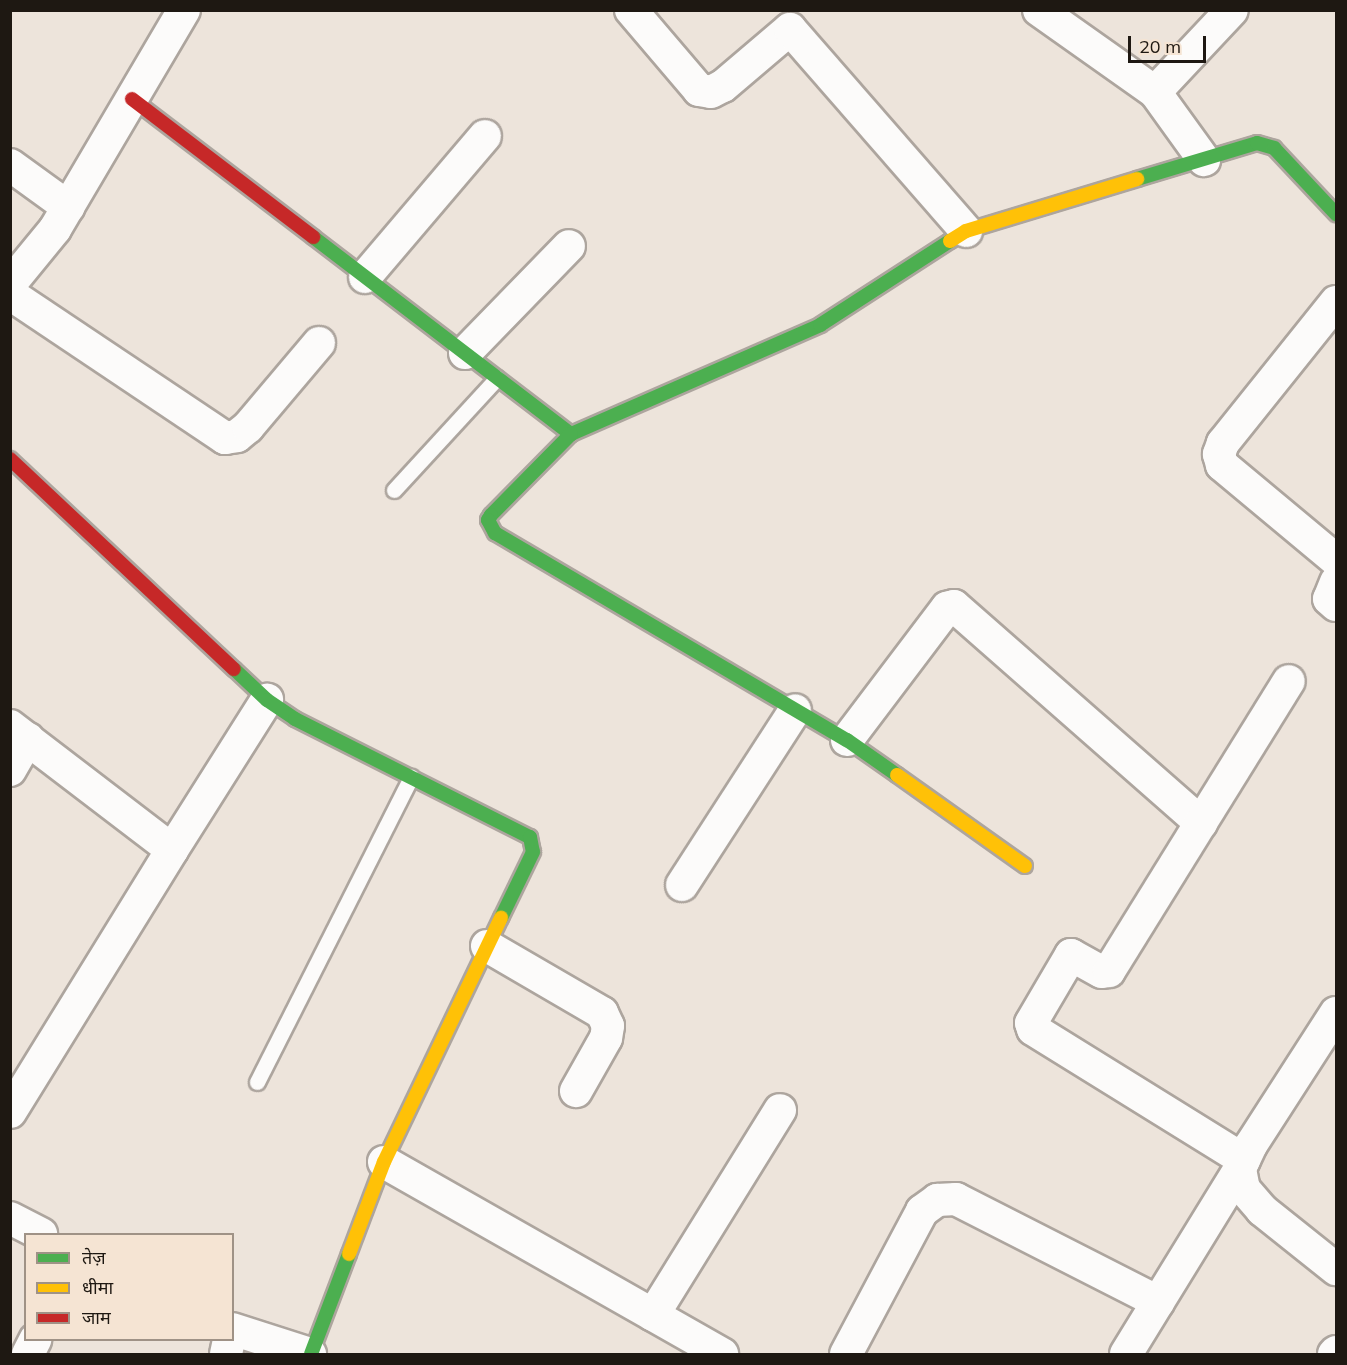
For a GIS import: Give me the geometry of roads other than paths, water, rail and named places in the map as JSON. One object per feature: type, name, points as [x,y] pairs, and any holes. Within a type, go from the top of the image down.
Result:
[{"type":"street","points":[[10,284],[68,207],[184,10]]},
{"type":"street","points":[[631,10],[699,90],[711,92],[723,86],[800,20],[966,231]]},
{"type":"street","points":[[1155,92],[1232,10]]},
{"type":"street","points":[[1037,11],[1155,92],[1204,160]]},
{"type":"street","points":[[132,99],[571,434]]},
{"type":"street","points":[[365,277],[485,136]]},
{"type":"street","points":[[1025,866],[847,740],[490,528],[491,515],[571,434],[819,325],[966,231],[1265,144],[1274,147],[1336,214]]},
{"type":"street","points":[[10,165],[68,207]]},
{"type":"street","points":[[465,353],[569,246]]},
{"type":"street","points":[[10,294],[225,438],[237,436],[248,427],[319,343]]},
{"type":"street","points":[[1336,302],[1223,443],[1219,454],[1222,465],[1336,560]]},
{"type":"street","points":[[10,459],[267,700],[295,719],[530,837],[534,843],[533,852],[384,1162],[310,1354],[234,1330]]},
{"type":"street","points":[[1336,582],[1329,599],[1336,605]]},
{"type":"street","points":[[847,740],[947,608],[954,606],[1201,823]]},
{"type":"street","points":[[1242,1164],[1032,1026],[1071,955],[1102,972],[1109,971],[1289,681]]},
{"type":"street","points":[[10,1113],[267,700]]},
{"type":"street","points":[[682,885],[795,710]]},
{"type":"street","points":[[10,770],[19,733],[172,850]]},
{"type":"street","points":[[487,946],[602,1013],[608,1026],[606,1038],[576,1092]]},
{"type":"street","points":[[1126,1354],[1336,1013]]},
{"type":"street","points":[[653,1315],[780,1110]]},
{"type":"street","points":[[384,1162],[722,1354]]},
{"type":"street","points":[[1242,1164],[1244,1189],[1262,1210],[1336,1269]]},
{"type":"street","points":[[846,1354],[922,1211],[937,1200],[956,1199],[1158,1302]]},
{"type":"street","points":[[10,1218],[39,1233]]},
{"type":"lane","points":[[394,490],[497,378]]},
{"type":"lane","points":[[257,1082],[411,777]]}]
